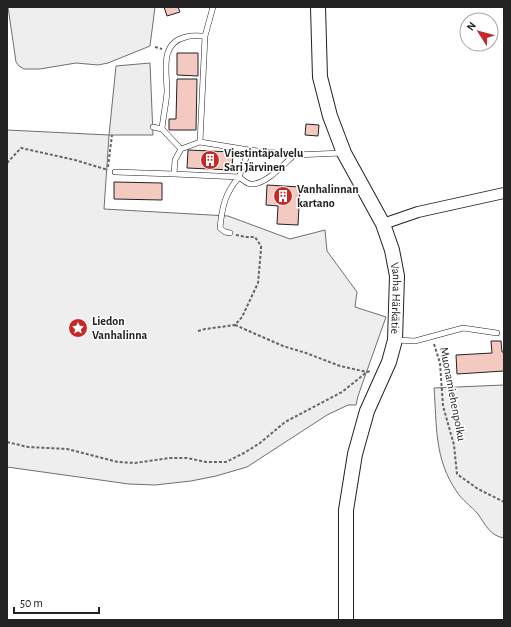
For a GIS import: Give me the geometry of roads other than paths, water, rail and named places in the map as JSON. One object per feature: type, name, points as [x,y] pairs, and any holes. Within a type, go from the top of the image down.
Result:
[{"type":"street","name":"Vanha Härkätie","points":[[318,7],[320,77],[330,116],[344,153],[383,224],[392,250],[397,276],[395,340],[386,369],[367,411],[355,454],[349,489],[346,517],[346,620]]},
{"type":"street","points":[[383,224],[418,212],[504,194]]},
{"type":"lane","points":[[200,142],[205,36],[213,7]]},
{"type":"lane","points":[[162,129],[167,94],[166,57],[170,48],[177,41],[186,37],[205,36]]},
{"type":"lane","points":[[153,127],[162,129],[181,149]]},
{"type":"lane","points":[[174,174],[176,160],[181,149],[200,142],[249,150],[294,155],[344,153]]},
{"type":"lane","points":[[230,233],[225,232],[220,228],[222,210],[230,187],[239,177],[249,150]]},
{"type":"lane","points":[[115,172],[239,177],[249,184],[259,183],[268,178],[294,155]]},
{"type":"lane","points":[[395,340],[416,341],[463,328],[497,333]]},
{"type":"place","name":"Viestintäpalvelu Sari Järvinen","points":[[210,160]]},
{"type":"place","name":"Vanhalinnan kartano","points":[[283,196]]},
{"type":"place","name":"Liedon Vanhalinna","points":[[78,328]]}]
